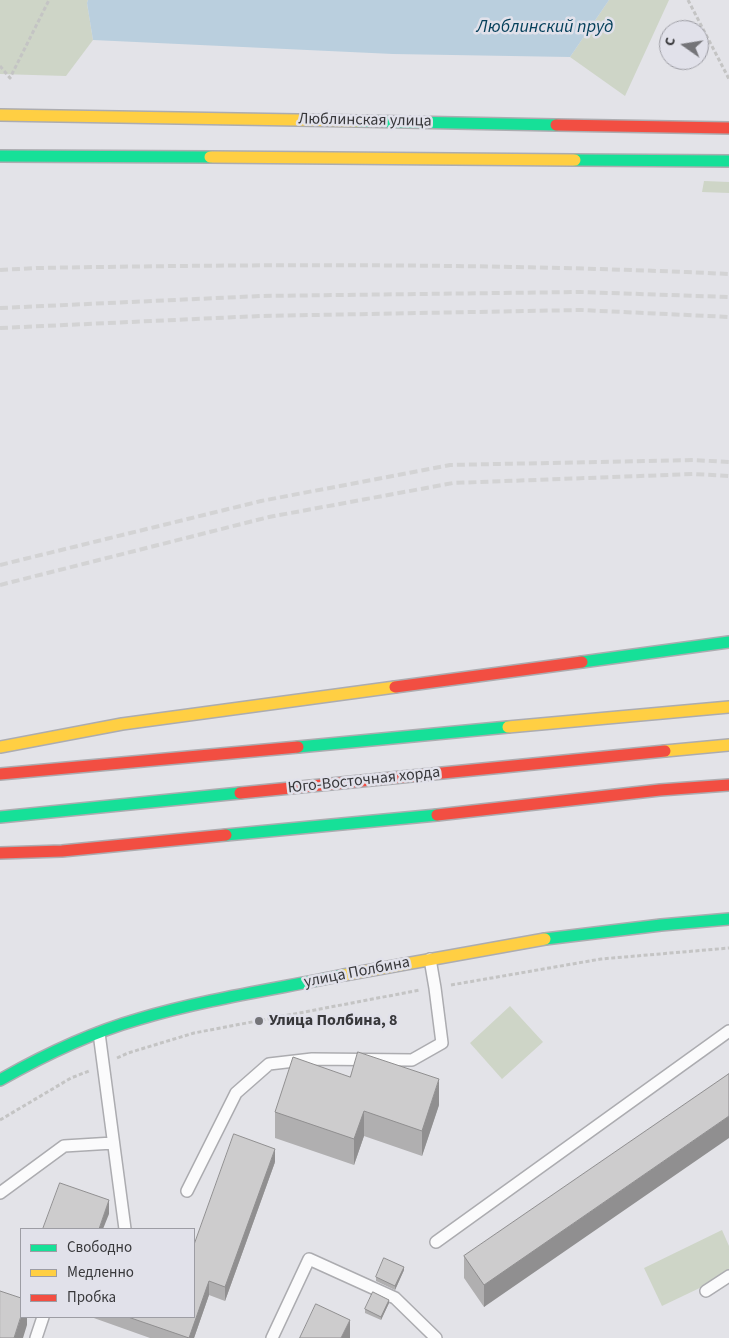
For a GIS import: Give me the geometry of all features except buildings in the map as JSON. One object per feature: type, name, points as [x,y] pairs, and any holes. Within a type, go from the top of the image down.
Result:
[{"type":"main road","name":"Люблинская улица","points":[[0,115],[729,128]]},
{"type":"main road","points":[[0,156],[729,161]]},
{"type":"main road","points":[[0,747],[122,724],[729,642]]},
{"type":"main road","points":[[0,774],[729,707]]},
{"type":"main road","name":"Юго-Восточная хорда","points":[[0,817],[729,744]]},
{"type":"main road","points":[[0,853],[62,851],[453,814],[660,790],[729,785]]},
{"type":"main road","name":"улица Полбина","points":[[0,1080],[35,1059],[99,1031],[154,1013],[430,959],[572,936],[682,922],[729,919]]},
{"type":"lane","points":[[187,1191],[236,1093],[269,1064],[312,1059],[412,1060],[442,1043],[436,988],[430,959]]},
{"type":"lane","points":[[99,1031],[124,1228]]},
{"type":"lane","points":[[436,1242],[729,1031]]},
{"type":"lane","points":[[0,1193],[64,1146],[113,1143]]},
{"type":"lane","points":[[272,1338],[309,1259],[395,1298],[436,1338]]},
{"type":"lane","points":[[706,1290],[729,1276]]},
{"type":"lane","points":[[36,1338],[42,1318]]},
{"type":"path","points":[[0,66],[10,78],[49,0]]},
{"type":"path","points":[[688,0],[729,79]]},
{"type":"path","points":[[0,1120],[71,1078],[103,1066],[128,1053],[194,1033],[601,959],[729,948]]},
{"type":"shaded area","points":[[0,0],[88,0],[93,40],[66,76],[0,74]]},
{"type":"shaded area","points":[[609,0],[669,0],[625,96],[570,57]]},
{"type":"shaded area","points":[[704,181],[729,182],[729,193],[702,192]]},
{"type":"shaded area","points":[[510,1006],[543,1042],[502,1079],[470,1043]]},
{"type":"shaded area","points":[[722,1230],[729,1246],[729,1274],[662,1306],[644,1268]]},
{"type":"water","name":"Люблинский пруд","points":[[88,0],[609,0],[570,57],[393,54],[93,40]]},
{"type":"railway","points":[[0,270],[37,268],[383,265],[643,270],[729,274]]},
{"type":"railway","points":[[0,308],[261,296],[580,292],[729,297]]},
{"type":"railway","points":[[0,328],[260,316],[581,310],[729,317]]},
{"type":"railway","points":[[0,565],[261,501],[450,465],[693,460],[729,462]]},
{"type":"railway","points":[[0,585],[269,517],[453,483],[694,474],[729,476]]},
{"type":"traffic: fast","points":[[357,121],[556,125]]},
{"type":"traffic: fast","points":[[0,156],[210,157]]},
{"type":"traffic: fast","points":[[575,160],[729,161]]},
{"type":"traffic: fast","points":[[582,662],[729,642]]},
{"type":"traffic: fast","points":[[298,747],[508,727]]},
{"type":"traffic: fast","points":[[0,817],[240,793]]},
{"type":"traffic: fast","points":[[226,835],[437,815]]},
{"type":"traffic: fast","points":[[545,939],[729,919]]},
{"type":"traffic: fast","points":[[0,1080],[68,1045],[139,1019],[215,1000],[344,975]]},
{"type":"traffic: slow","points":[[0,115],[357,121]]},
{"type":"traffic: slow","points":[[210,157],[575,160]]},
{"type":"traffic: slow","points":[[0,747],[122,724],[395,687]]},
{"type":"traffic: slow","points":[[508,727],[729,707]]},
{"type":"traffic: slow","points":[[665,751],[729,745]]},
{"type":"traffic: slow","points":[[344,975],[545,939]]},
{"type":"traffic: jam","points":[[556,125],[729,128]]},
{"type":"traffic: jam","points":[[395,687],[582,662]]},
{"type":"traffic: jam","points":[[0,774],[298,747]]},
{"type":"traffic: jam","points":[[240,793],[665,751]]},
{"type":"traffic: jam","points":[[437,815],[660,790],[729,785]]},
{"type":"traffic: jam","points":[[0,853],[62,851],[226,835]]},
{"type":"place","name":"Улица Полбина, 8","points":[[259,1021]]}]
